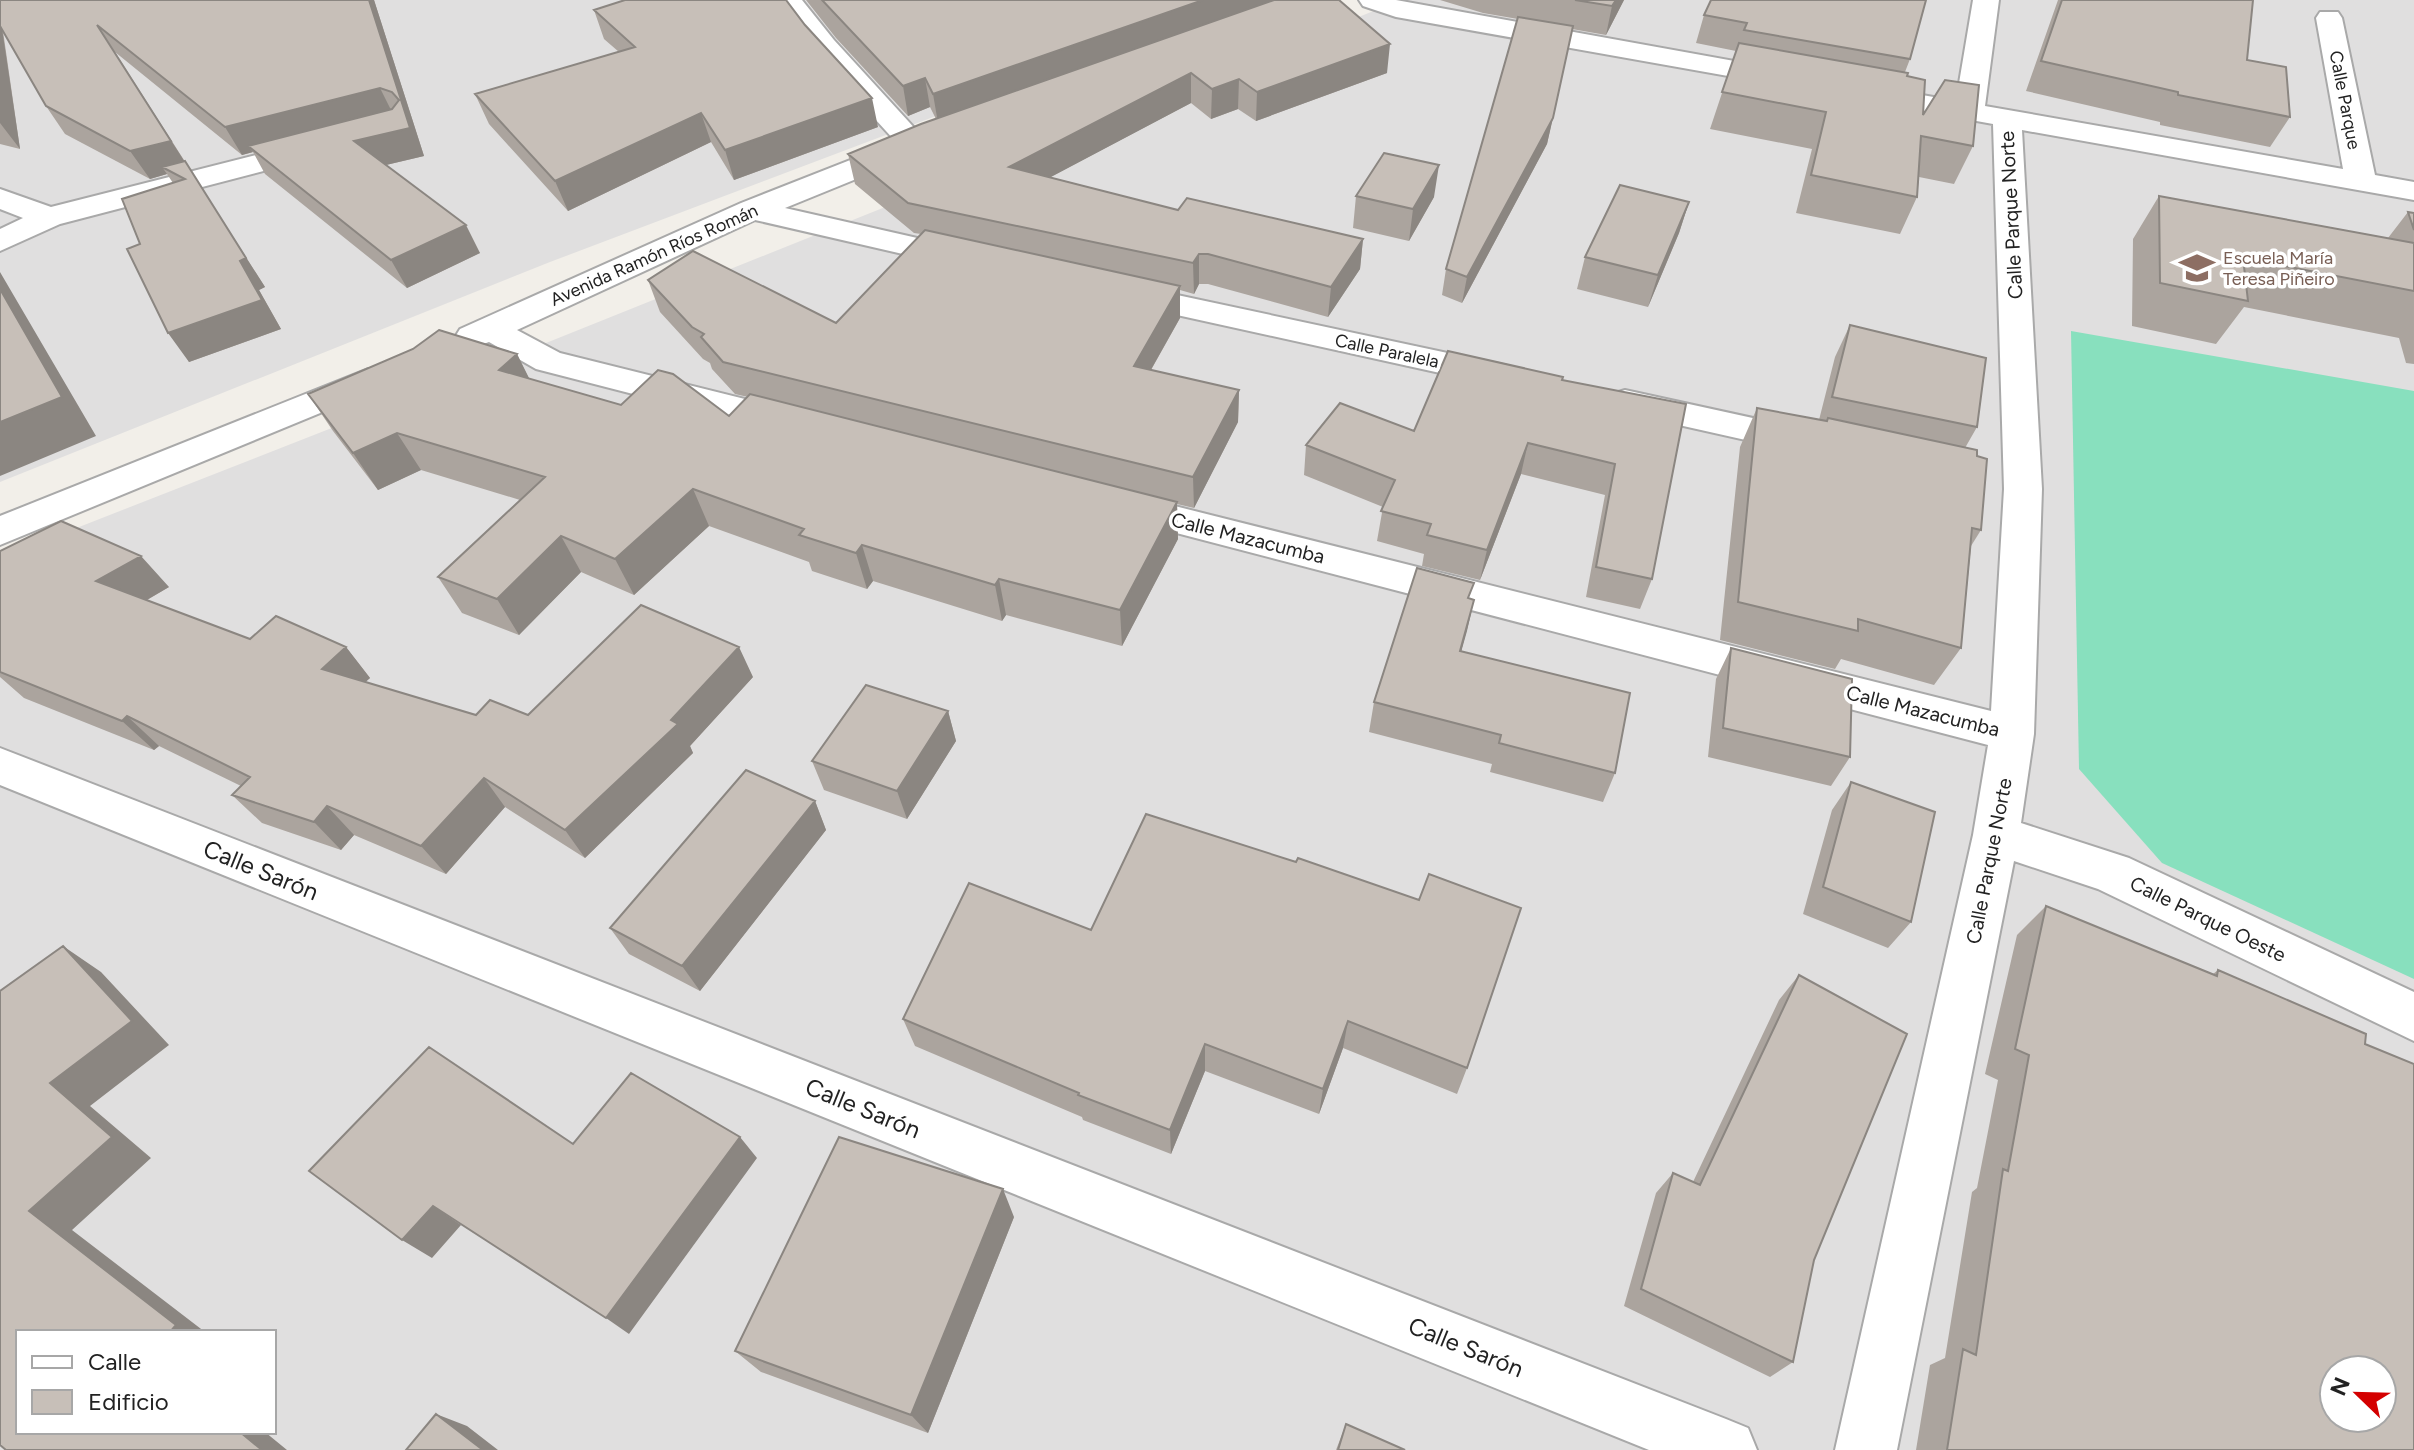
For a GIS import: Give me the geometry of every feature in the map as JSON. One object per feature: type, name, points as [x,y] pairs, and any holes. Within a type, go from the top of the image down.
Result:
[{"type":"street","name":"Avenida Ramón Ríos Román","points":[[447,347],[752,210],[929,140],[824,46],[788,0]]},
{"type":"street","points":[[1372,0],[1396,9],[1816,84]]},
{"type":"street","name":"Calle Parque Norte","points":[[1866,1450],[1996,835],[2012,734],[2005,485],[1988,114],[1971,89],[1986,0]]},
{"type":"street","name":"Calle Parque","points":[[2329,18],[2361,183]]},
{"type":"street","points":[[1847,89],[2414,191]]},
{"type":"street","points":[[0,241],[49,217],[340,143]]},
{"type":"street","points":[[0,198],[49,217]]},
{"type":"street","points":[[752,210],[997,266]]},
{"type":"street","name":"Calle Paralela","points":[[1090,286],[1525,381]]},
{"type":"street","points":[[490,329],[548,361],[824,431]]},
{"type":"street","points":[[0,531],[389,371]]},
{"type":"street","points":[[1587,394],[1835,448]]},
{"type":"street","name":"Calle Mazacumba","points":[[1091,498],[2012,734]]},
{"type":"street","name":"Calle Sarón","points":[[0,766],[1726,1450]]},
{"type":"street","name":"Calle Parque Oeste","points":[[1996,835],[2112,873],[2414,1017]]},
{"type":"shaded area","points":[[0,0],[1243,0],[550,262],[0,482]]},
{"type":"shaded area","points":[[1401,0],[2414,0],[2414,1450],[0,1450],[0,558],[449,382]]},
{"type":"green space","points":[[2071,331],[2414,391],[2414,979],[2162,863],[2079,769]]},
{"type":"building","points":[[0,0],[369,0],[410,128],[354,141],[466,225],[391,260],[248,146],[392,109],[399,100],[392,92],[380,88],[225,127],[97,25],[171,141],[130,151],[46,106],[0,26]]},
{"type":"building","points":[[625,0],[786,0],[872,98],[725,150],[701,113],[555,181],[475,94],[635,47],[594,10]]},
{"type":"building","points":[[822,0],[1203,0],[933,94],[925,78],[903,86]]},
{"type":"building","points":[[1274,0],[1339,0],[1390,44],[1257,92],[1239,79],[1212,89],[1191,73],[1009,167],[1178,210],[1187,198],[1363,239],[1331,287],[1208,254],[1199,254],[1193,263],[908,203],[848,154],[921,124]]},
{"type":"building","points":[[1575,0],[1616,0],[1612,6]]},
{"type":"building","points":[[1711,0],[1926,0],[1910,59],[1744,30],[1747,23],[1704,15]]},
{"type":"building","points":[[2062,0],[2253,0],[2247,60],[2286,67],[2290,117],[2178,95],[2178,92],[2041,61]]},
{"type":"building","points":[[1518,17],[1573,26],[1553,118],[1467,277],[1446,269]]},
{"type":"building","points":[[1739,43],[1908,73],[1907,76],[1925,80],[1923,115],[1945,80],[1979,85],[1973,146],[1921,136],[1917,197],[1811,175],[1826,112],[1722,92]]},
{"type":"building","points":[[1384,153],[1439,165],[1413,209],[1356,196]]},
{"type":"building","points":[[185,161],[246,258],[240,261],[262,300],[168,333],[127,249],[140,244],[122,199],[185,179],[162,167]]},
{"type":"building","points":[[1620,185],[1689,202],[1658,275],[1585,257]]},
{"type":"building","points":[[2159,196],[2414,243],[2414,291],[2243,258],[2248,301],[2160,283]]},
{"type":"building","points":[[2408,212],[2414,213],[2414,230]]},
{"type":"building","points":[[925,230],[1180,286],[1134,366],[1239,390],[1193,477],[723,362],[701,337],[704,334],[692,327],[648,280],[693,251],[836,323]]},
{"type":"building","points":[[0,289],[62,397],[0,422]]},
{"type":"building","points":[[1850,325],[1986,358],[1977,427],[1832,397]]},
{"type":"building","points":[[439,330],[517,354],[499,370],[621,405],[658,370],[673,374],[729,416],[750,394],[1177,502],[1120,610],[999,579],[995,585],[862,545],[856,553],[799,535],[804,529],[693,489],[615,559],[561,536],[497,599],[438,577],[545,477],[397,433],[353,453],[308,394],[413,349]]},
{"type":"building","points":[[1448,351],[1563,377],[1562,380],[1686,404],[1652,579],[1596,567],[1615,464],[1528,443],[1487,550],[1427,535],[1431,524],[1381,511],[1395,480],[1306,445],[1340,403],[1414,431]]},
{"type":"building","points":[[1757,408],[1827,421],[1828,418],[1977,450],[1977,456],[1987,459],[1981,530],[1972,528],[1961,648],[1858,619],[1858,631],[1738,602]]},
{"type":"building","points":[[61,521],[141,556],[96,581],[250,639],[276,616],[346,647],[322,669],[476,715],[490,700],[528,715],[641,605],[739,647],[671,720],[678,724],[565,830],[484,778],[421,846],[327,806],[314,822],[232,795],[250,777],[127,716],[122,721],[0,672],[0,551]]},
{"type":"building","points":[[1417,568],[1474,583],[1468,598],[1474,600],[1460,651],[1630,693],[1615,773],[1499,743],[1501,735],[1374,702]]},
{"type":"building","points":[[1731,648],[1852,679],[1850,757],[1723,728]]},
{"type":"building","points":[[866,685],[948,711],[897,791],[812,761]]},
{"type":"building","points":[[746,770],[815,801],[682,966],[610,928]]},
{"type":"building","points":[[1851,782],[1935,812],[1911,922],[1823,887]]},
{"type":"building","points":[[1146,814],[1296,862],[1298,858],[1419,900],[1429,874],[1521,908],[1467,1068],[1348,1021],[1323,1089],[1205,1044],[1170,1130],[1078,1095],[903,1019],[969,883],[1091,930]]},
{"type":"building","points":[[2046,906],[2217,976],[2218,970],[2366,1034],[2365,1044],[2414,1064],[2414,1450],[1947,1450],[1963,1349],[1976,1355],[2003,1169],[2008,1171],[2029,1055],[2015,1049]]},
{"type":"building","points":[[63,946],[132,1021],[50,1083],[112,1137],[29,1211],[176,1325],[172,1330],[16,1330],[16,1434],[242,1434],[262,1450],[6,1450],[0,1445],[0,991]]},
{"type":"building","points":[[1799,975],[1907,1034],[1814,1260],[1793,1362],[1641,1289],[1673,1173],[1700,1185]]},
{"type":"building","points":[[429,1047],[573,1144],[631,1073],[740,1137],[606,1318],[433,1206],[402,1240],[309,1171]]},
{"type":"building","points":[[839,1137],[1003,1189],[911,1415],[735,1351]]},
{"type":"building","points":[[436,1414],[483,1450],[406,1450]]},
{"type":"building","points":[[1346,1424],[1405,1450],[1338,1450]]},
{"type":"place","name":"Escuela María Teresa Piñeiro","points":[[2197,268]]}]
